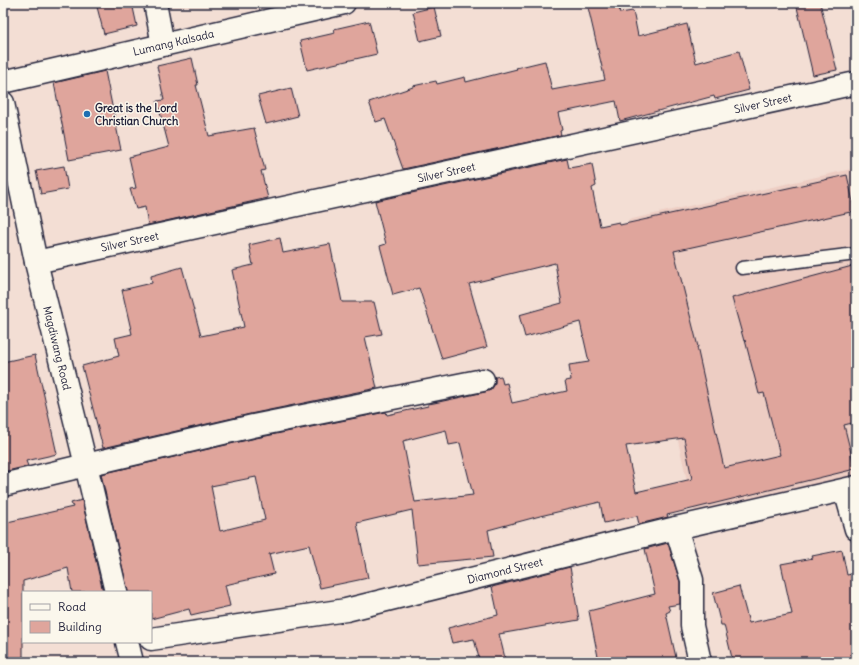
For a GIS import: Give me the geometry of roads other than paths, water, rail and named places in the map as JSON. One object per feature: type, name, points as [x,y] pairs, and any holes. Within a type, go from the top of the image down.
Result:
[{"type":"street","points":[[154,3],[163,45]]},
{"type":"street","name":"Lumang Kalsada","points":[[3,82],[344,3]]},
{"type":"street","name":"Silver Street","points":[[36,262],[856,83]]},
{"type":"street","name":"Magdiwang Road","points":[[3,103],[36,262],[116,591]]},
{"type":"street","points":[[3,485],[253,426],[483,380]]},
{"type":"street","points":[[850,489],[856,529]]},
{"type":"street","name":"Diamond Street","points":[[152,639],[346,610],[676,528],[850,489]]},
{"type":"street","points":[[676,528],[692,580],[692,626],[700,662]]},
{"type":"lane","points":[[742,268],[856,254]]},
{"type":"place","name":"Great is the Lord Christian Church","points":[[87,114]]}]
